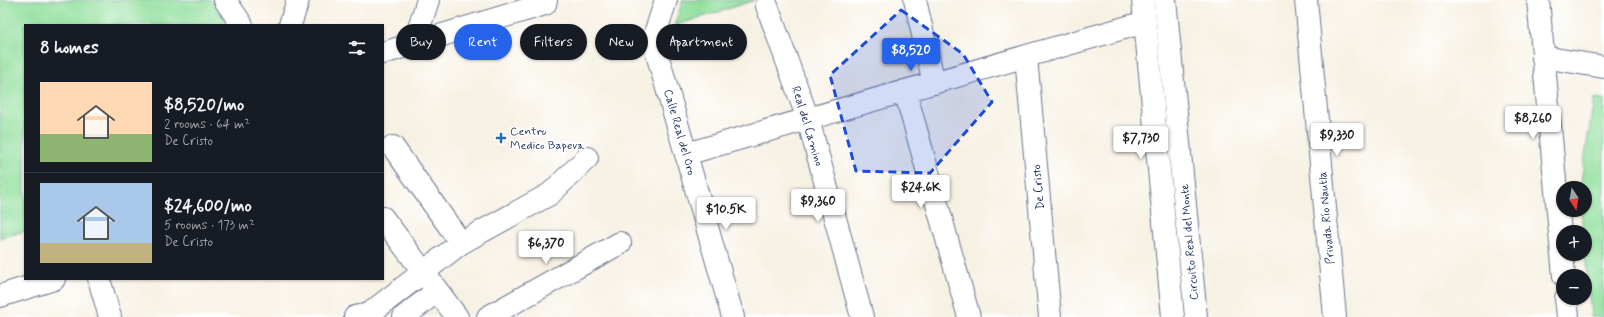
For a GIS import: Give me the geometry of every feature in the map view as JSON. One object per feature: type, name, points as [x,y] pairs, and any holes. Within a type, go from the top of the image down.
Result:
[{"type":"street","points":[[224,0],[241,24]]},
{"type":"street","points":[[290,24],[298,0]]},
{"type":"street","points":[[420,24],[428,0]]},
{"type":"street","points":[[446,33],[545,4],[546,0]]},
{"type":"street","name":"Calle Real del Oro","points":[[666,0],[653,40],[733,317]]},
{"type":"street","points":[[915,0],[934,83]]},
{"type":"street","name":"Circuito Real del Monte","points":[[1143,0],[1173,317]]},
{"type":"street","name":"Circuito Real del Monte","points":[[1165,0],[1196,317]]},
{"type":"street","name":"Privada Río Nautla","points":[[1306,0],[1335,317]]},
{"type":"street","points":[[1538,0],[1563,269]]},
{"type":"street","name":"Real del Camino","points":[[767,6],[808,119],[862,317]]},
{"type":"street","points":[[686,154],[1145,22]]},
{"type":"street","points":[[384,52],[396,48]]},
{"type":"street","name":"De Cristo","points":[[1026,57],[1050,317]]},
{"type":"street","points":[[1543,57],[1604,67]]},
{"type":"street","points":[[905,91],[969,317]]},
{"type":"street","points":[[393,147],[461,244]]},
{"type":"street","points":[[365,316],[461,244],[550,194],[587,158]]},
{"type":"street","points":[[384,219],[456,317]]},
{"type":"street","points":[[488,317],[620,243]]},
{"type":"street","points":[[0,296],[51,280]]},
{"type":"street","points":[[99,280],[110,317]]},
{"type":"street","points":[[404,317],[437,291]]},
{"type":"street","points":[[1567,305],[1568,317]]},
{"type":"highlighted area","points":[[901,10],[963,54],[992,102],[930,173],[856,171],[830,75]]},
{"type":"green space","points":[[0,0],[212,0],[228,24],[24,24],[24,231],[0,238]]},
{"type":"green space","points":[[683,0],[756,0],[680,24],[675,24]]},
{"type":"green space","points":[[1594,98],[1604,99],[1604,317],[1591,317],[1590,305],[1592,305],[1592,269],[1586,269],[1586,261],[1592,261],[1592,225],[1582,225],[1582,217],[1592,217],[1592,181],[1581,181]]},
{"type":"place","name":"Centro Medico Bapeva","points":[[501,138]]}]
